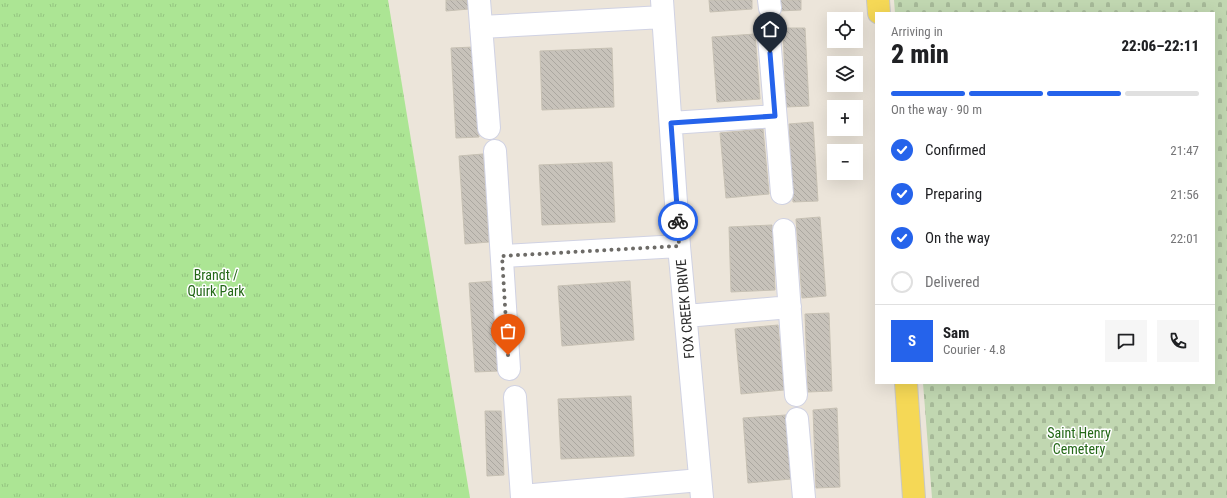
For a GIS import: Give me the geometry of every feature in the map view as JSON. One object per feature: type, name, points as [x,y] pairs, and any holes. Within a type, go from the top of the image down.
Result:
[{"type":"main road","points":[[878,0],[879,12]]},
{"type":"main road","points":[[906,384],[914,498]]},
{"type":"street","points":[[479,0],[489,128]]},
{"type":"street","points":[[481,27],[662,8]]},
{"type":"street","name":"FOX CREEK DRIVE","points":[[662,8],[679,246],[701,489]]},
{"type":"street","points":[[769,37],[782,192]]},
{"type":"street","points":[[671,123],[775,116]]},
{"type":"street","points":[[495,152],[509,369]]},
{"type":"street","points":[[784,230],[796,395]]},
{"type":"street","points":[[502,256],[679,246]]},
{"type":"street","points":[[686,316],[790,307]]},
{"type":"street","points":[[515,397],[522,497],[701,489]]},
{"type":"street","points":[[797,419],[804,498]]},
{"type":"green space","name":"Brandt / Quirk Park","points":[[0,0],[388,0],[470,498],[0,498]]},
{"type":"green space","name":"Saint Henry Cemetery","points":[[894,0],[1227,0],[1227,498],[932,498],[923,384],[1215,384],[1215,12],[895,12]]},
{"type":"building","points":[[446,0],[468,0],[469,9],[446,11]]},
{"type":"building","points":[[709,0],[752,0],[752,9],[710,12]]},
{"type":"building","points":[[778,0],[801,0],[801,10],[778,11]]},
{"type":"building","points":[[783,28],[805,28],[809,106],[786,107]]},
{"type":"building","points":[[755,34],[760,99],[717,102],[712,37]]},
{"type":"building","points":[[474,47],[479,137],[456,138],[451,48]]},
{"type":"building","points":[[612,48],[614,107],[542,110],[540,51]]},
{"type":"building","points":[[813,122],[818,201],[793,202],[789,124]]},
{"type":"building","points":[[763,129],[769,194],[726,198],[720,133]]},
{"type":"building","points":[[483,154],[489,242],[465,244],[459,156]]},
{"type":"building","points":[[612,162],[615,222],[542,225],[539,165]]},
{"type":"building","points":[[820,217],[826,296],[802,298],[796,219]]},
{"type":"building","points":[[772,225],[775,290],[731,292],[729,227]]},
{"type":"building","points":[[493,281],[499,371],[475,372],[469,283]]},
{"type":"building","points":[[630,281],[634,340],[562,346],[558,286]]},
{"type":"building","points":[[829,313],[832,391],[808,392],[805,314]]},
{"type":"building","points":[[778,325],[784,390],[741,394],[735,329]]},
{"type":"building","points":[[631,396],[634,456],[561,459],[558,399]]},
{"type":"building","points":[[837,408],[840,487],[816,488],[813,410]]},
{"type":"building","points":[[485,411],[501,411],[504,475],[487,476]]},
{"type":"building","points":[[786,415],[791,479],[748,483],[743,418]]},
{"type":"way so far","points":[[508,355],[502,256],[679,246],[678,221]]},
{"type":"route","points":[[678,221],[671,123],[775,116],[770,53]]}]
